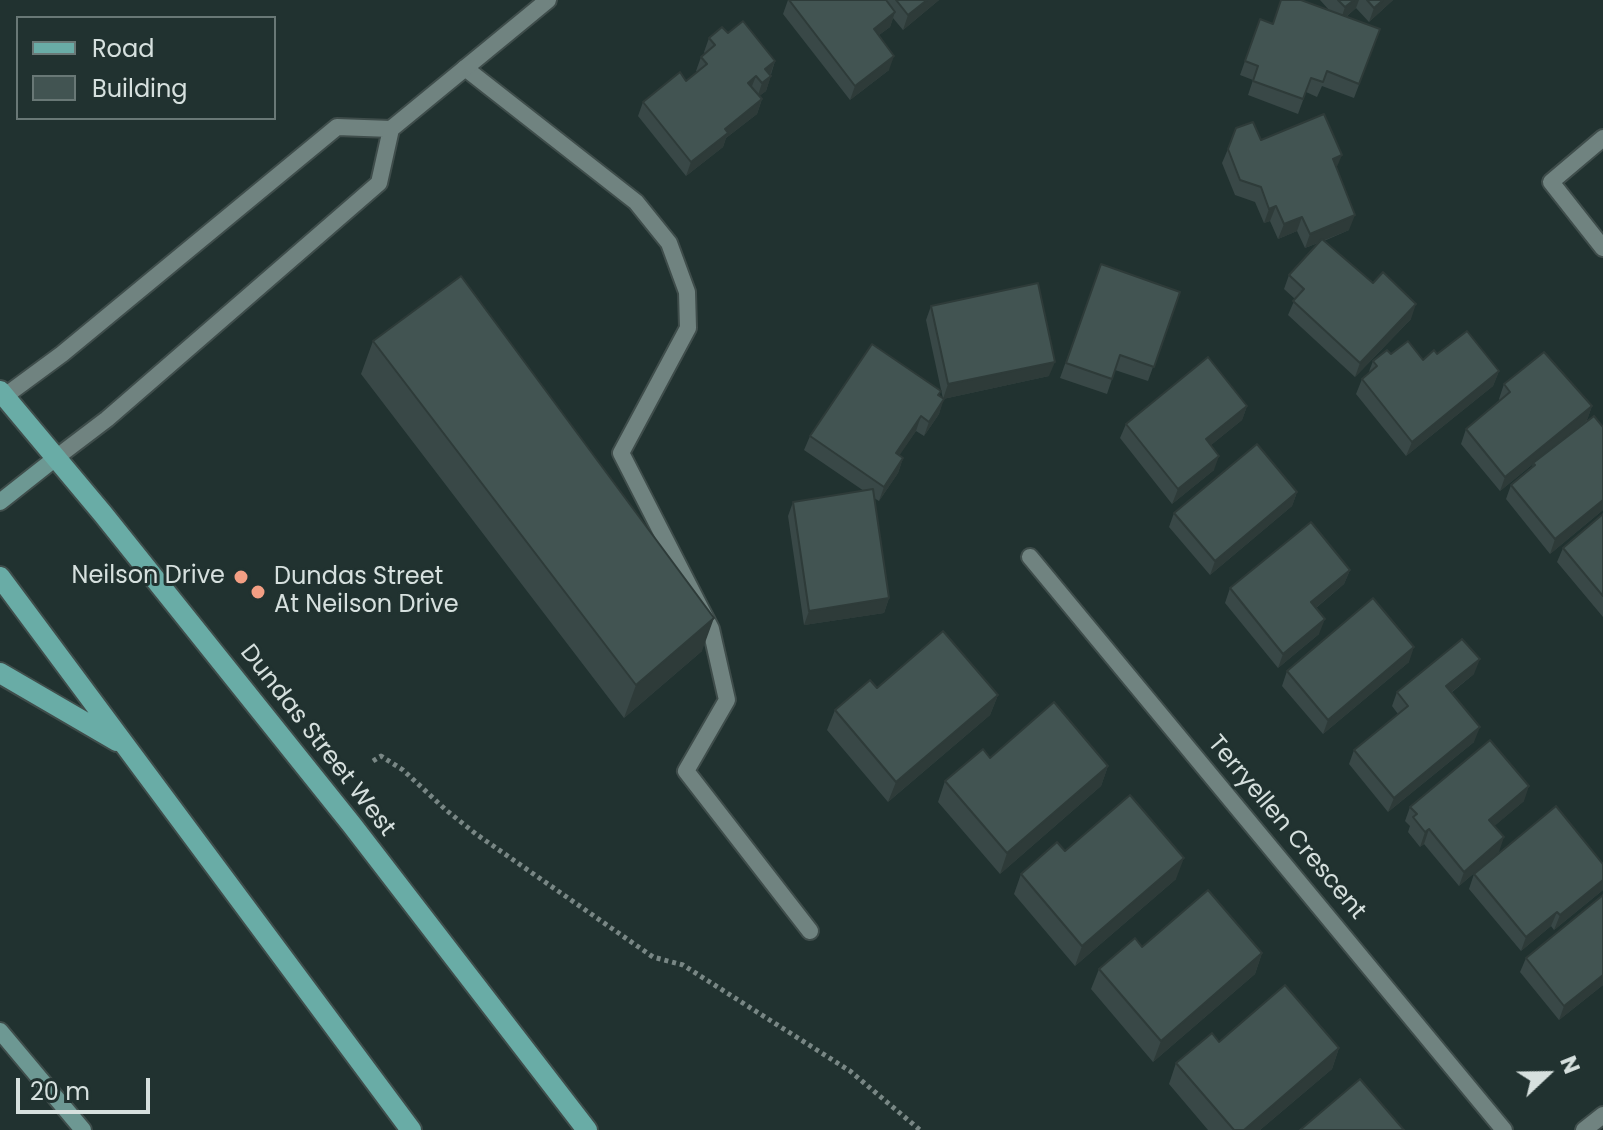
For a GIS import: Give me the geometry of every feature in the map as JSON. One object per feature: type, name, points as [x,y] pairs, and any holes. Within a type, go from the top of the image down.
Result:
[{"type":"main road","name":"Dundas Street West","points":[[2,395],[57,457],[352,825],[587,1130]]},
{"type":"main road","points":[[0,502],[57,457]]},
{"type":"main road","points":[[0,577],[411,1130]]},
{"type":"main road","points":[[0,673],[124,745]]},
{"type":"main road","points":[[0,1031],[83,1130]]},
{"type":"street","points":[[57,457],[107,419],[379,183],[391,129],[548,0]]},
{"type":"street","points":[[465,68],[636,202],[669,243],[687,292],[688,328],[621,453],[711,629],[727,700],[686,771],[810,931]]},
{"type":"street","points":[[2,395],[62,354],[337,127],[391,129]]},
{"type":"street","points":[[1603,138],[1551,182],[1603,248]]},
{"type":"street","name":"Terryellen Crescent","points":[[1030,557],[1504,1130]]},
{"type":"street","points":[[1584,1130],[1603,1115]]},
{"type":"path","points":[[373,761],[381,756],[403,770],[476,834],[653,957],[683,965],[850,1071],[920,1130]]},
{"type":"building","points":[[789,0],[886,0],[895,12],[874,29],[894,56],[855,86]]},
{"type":"building","points":[[896,0],[927,0],[908,15]]},
{"type":"building","points":[[1281,0],[1301,0],[1380,29],[1359,84],[1327,71],[1323,82],[1311,78],[1303,99],[1253,81],[1258,66],[1245,61],[1260,19],[1273,24]]},
{"type":"building","points":[[1338,0],[1354,0],[1345,7]]},
{"type":"building","points":[[1367,0],[1383,0],[1374,8]]},
{"type":"building","points":[[743,21],[775,61],[765,69],[771,76],[762,83],[756,76],[748,83],[762,99],[725,129],[728,133],[691,162],[643,102],[680,72],[686,81],[707,64],[701,57],[715,45],[709,38],[722,27],[728,33]]},
{"type":"building","points":[[1324,114],[1342,155],[1333,159],[1355,215],[1310,234],[1302,217],[1284,224],[1276,206],[1269,209],[1261,187],[1240,180],[1228,149],[1236,128],[1253,122],[1261,140]]},
{"type":"building","points":[[1322,239],[1373,283],[1383,272],[1416,304],[1360,363],[1293,301],[1304,289],[1289,275]]},
{"type":"building","points":[[1101,264],[1180,292],[1154,367],[1120,355],[1112,379],[1066,363]]},
{"type":"building","points":[[461,276],[714,618],[636,685],[373,341]]},
{"type":"building","points":[[1038,283],[1055,362],[948,384],[931,306]]},
{"type":"building","points":[[1467,331],[1499,371],[1412,442],[1362,379],[1377,366],[1373,361],[1387,350],[1391,354],[1408,341],[1423,360],[1434,350],[1437,354]]},
{"type":"building","points":[[872,344],[941,391],[938,395],[944,399],[929,422],[921,416],[896,453],[903,458],[884,487],[810,436]]},
{"type":"building","points":[[1544,352],[1592,406],[1505,477],[1466,429],[1510,392],[1504,384]]},
{"type":"building","points":[[1208,357],[1247,406],[1206,439],[1219,456],[1178,489],[1126,424]]},
{"type":"building","points":[[1594,416],[1603,427],[1603,500],[1555,539],[1511,485],[1535,465],[1533,463]]},
{"type":"building","points":[[1257,444],[1297,492],[1215,561],[1174,513]]},
{"type":"building","points":[[873,489],[889,598],[809,611],[793,502]]},
{"type":"building","points":[[1603,514],[1603,596],[1563,548]]},
{"type":"building","points":[[1311,522],[1350,570],[1311,602],[1325,619],[1283,654],[1230,588]]},
{"type":"building","points":[[1373,598],[1414,647],[1328,720],[1287,671]]},
{"type":"building","points":[[943,631],[998,695],[896,782],[835,710],[870,680],[877,688]]},
{"type":"building","points":[[1462,639],[1480,659],[1446,686],[1480,727],[1394,798],[1354,750],[1408,706],[1397,692]]},
{"type":"building","points":[[1054,702],[1108,766],[1007,853],[945,781],[983,749],[990,758]]},
{"type":"building","points":[[1490,740],[1529,786],[1489,820],[1504,837],[1464,872],[1429,829],[1425,832],[1413,817],[1417,814],[1410,807]]},
{"type":"building","points":[[1130,795],[1184,858],[1082,946],[1021,874],[1057,842],[1065,851]]},
{"type":"building","points":[[1556,806],[1603,864],[1603,880],[1560,915],[1557,912],[1526,937],[1474,874]]},
{"type":"building","points":[[1208,890],[1262,953],[1161,1041],[1099,969],[1135,938],[1142,947]]},
{"type":"building","points":[[1603,895],[1603,975],[1564,1006],[1526,958]]},
{"type":"building","points":[[1285,985],[1339,1048],[1244,1130],[1234,1130],[1176,1063],[1212,1033],[1219,1042]]},
{"type":"building","points":[[1360,1079],[1404,1130],[1300,1130]]},
{"type":"place","name":"Neilson Drive","points":[[241,577]]},
{"type":"place","name":"Dundas Street At Neilson Drive","points":[[258,592]]}]
